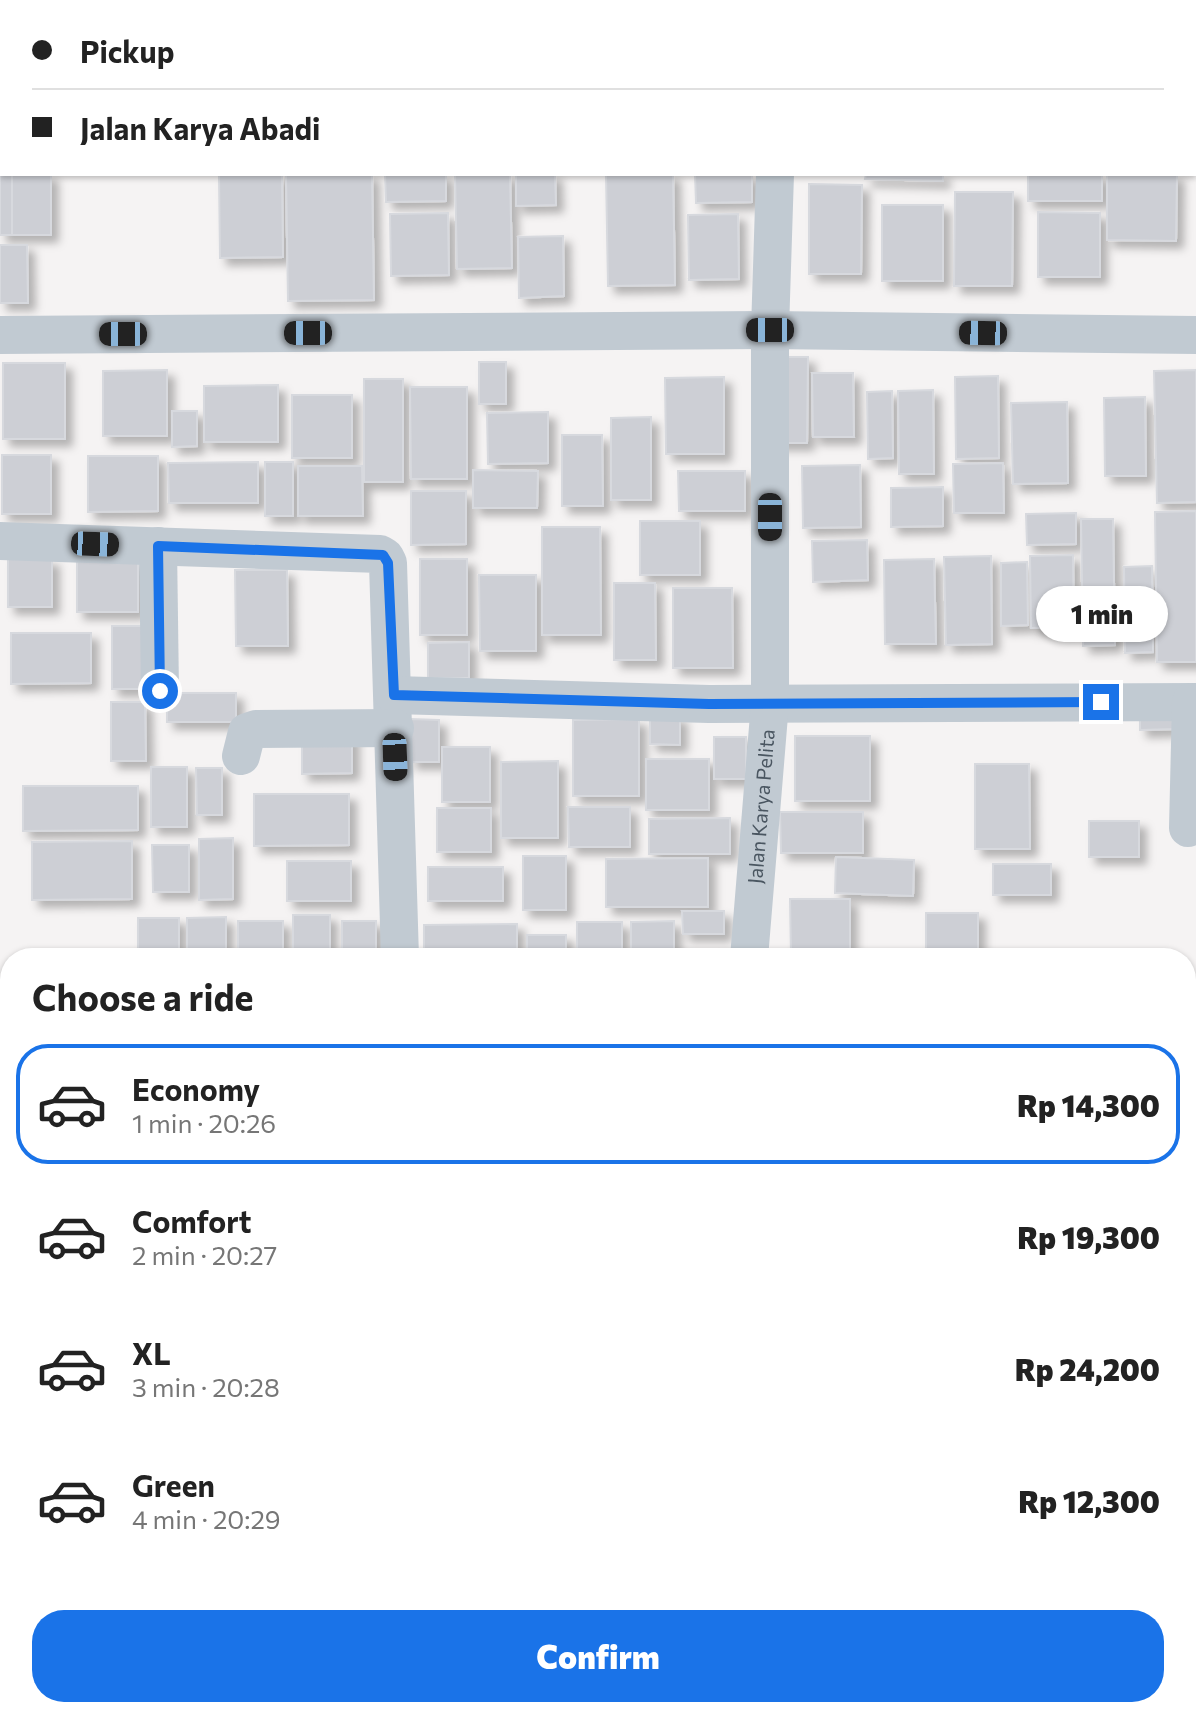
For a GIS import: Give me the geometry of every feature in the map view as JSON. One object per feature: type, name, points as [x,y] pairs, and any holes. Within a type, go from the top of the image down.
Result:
[{"type":"street","name":"Jalan Karya Pelita","points":[[750,948],[770,703],[770,330],[775,176]]},
{"type":"street","points":[[0,335],[770,330],[1196,335]]},
{"type":"street","points":[[0,541],[383,555],[388,563],[400,948]]},
{"type":"street","points":[[158,546],[160,691]]},
{"type":"street","points":[[241,756],[247,732],[256,729],[394,712],[770,703],[1194,702],[1188,828]]},
{"type":"building","points":[[0,176],[12,176],[12,235],[0,235]]},
{"type":"building","points":[[12,176],[51,176],[51,235],[12,235]]},
{"type":"building","points":[[219,176],[282,176],[283,257],[220,258]]},
{"type":"building","points":[[286,176],[372,176],[374,300],[288,301]]},
{"type":"building","points":[[385,176],[446,176],[446,201],[386,202]]},
{"type":"building","points":[[455,176],[510,176],[512,268],[457,269]]},
{"type":"building","points":[[516,176],[555,176],[556,205],[516,206]]},
{"type":"building","points":[[606,176],[673,176],[675,285],[608,286]]},
{"type":"building","points":[[695,176],[752,176],[752,202],[696,203]]},
{"type":"building","points":[[866,176],[943,176],[943,181],[865,179]]},
{"type":"building","points":[[1028,176],[1102,176],[1102,201],[1028,201]]},
{"type":"building","points":[[1107,176],[1177,176],[1176,241],[1107,240]]},
{"type":"building","points":[[809,184],[862,185],[861,274],[809,274]]},
{"type":"building","points":[[955,192],[1013,192],[1012,286],[954,286]]},
{"type":"building","points":[[882,205],[943,205],[943,281],[882,281]]},
{"type":"building","points":[[1038,212],[1100,213],[1100,277],[1038,277]]},
{"type":"building","points":[[448,213],[449,275],[391,276],[390,214]]},
{"type":"building","points":[[738,214],[739,279],[689,280],[688,215]]},
{"type":"building","points":[[563,236],[564,296],[519,298],[518,237]]},
{"type":"building","points":[[0,245],[27,245],[28,303],[0,303]]},
{"type":"building","points":[[774,357],[808,357],[807,443],[773,443]]},
{"type":"building","points":[[479,362],[506,362],[506,404],[479,404]]},
{"type":"building","points":[[3,363],[65,363],[65,439],[3,439]]},
{"type":"building","points":[[167,370],[167,436],[103,436],[103,371]]},
{"type":"building","points":[[1196,370],[1196,502],[1157,503],[1154,371]]},
{"type":"building","points":[[812,373],[853,373],[854,437],[813,437]]},
{"type":"building","points":[[998,376],[999,458],[956,459],[955,377]]},
{"type":"building","points":[[724,377],[724,454],[666,454],[665,378]]},
{"type":"building","points":[[364,379],[403,379],[403,482],[364,482]]},
{"type":"building","points":[[278,385],[278,442],[204,442],[204,386]]},
{"type":"building","points":[[410,387],[467,387],[467,479],[411,479]]},
{"type":"building","points":[[933,390],[934,474],[899,474],[898,391]]},
{"type":"building","points":[[892,391],[893,458],[868,459],[867,392]]},
{"type":"building","points":[[292,395],[352,395],[352,458],[292,458]]},
{"type":"building","points":[[1145,397],[1146,476],[1105,476],[1104,398]]},
{"type":"building","points":[[1067,402],[1068,483],[1013,484],[1011,403]]},
{"type":"building","points":[[172,411],[197,411],[197,446],[172,447]]},
{"type":"building","points":[[548,412],[548,463],[488,464],[487,413]]},
{"type":"building","points":[[651,417],[651,500],[611,500],[611,418]]},
{"type":"building","points":[[562,435],[602,435],[603,506],[562,506]]},
{"type":"building","points":[[2,455],[51,455],[51,514],[2,514]]},
{"type":"building","points":[[88,456],[158,456],[158,511],[88,512]]},
{"type":"building","points":[[258,462],[258,503],[169,503],[168,463]]},
{"type":"building","points":[[265,462],[293,462],[293,516],[265,516]]},
{"type":"building","points":[[1003,463],[1004,513],[954,513],[953,464]]},
{"type":"building","points":[[860,465],[861,527],[803,528],[802,466]]},
{"type":"building","points":[[298,466],[362,466],[363,516],[298,516]]},
{"type":"building","points":[[473,470],[538,471],[537,508],[473,508]]},
{"type":"building","points":[[678,471],[745,471],[745,511],[679,511]]},
{"type":"building","points":[[943,487],[943,526],[891,527],[891,488]]},
{"type":"building","points":[[411,491],[466,491],[466,544],[411,545]]},
{"type":"building","points":[[1196,511],[1196,662],[1157,662],[1155,512]]},
{"type":"building","points":[[1076,513],[1076,544],[1027,545],[1026,514]]},
{"type":"building","points":[[1081,519],[1113,519],[1115,645],[1083,646]]},
{"type":"building","points":[[640,521],[700,521],[700,575],[640,575]]},
{"type":"building","points":[[542,527],[600,527],[601,635],[542,635]]},
{"type":"building","points":[[867,540],[868,580],[813,582],[812,541]]},
{"type":"building","points":[[1073,555],[1074,627],[1031,628],[1030,556]]},
{"type":"building","points":[[991,556],[992,644],[946,645],[944,557]]},
{"type":"building","points":[[8,559],[52,559],[52,607],[8,607]]},
{"type":"building","points":[[420,559],[467,559],[467,635],[420,635]]},
{"type":"building","points":[[934,559],[936,644],[885,644],[884,560]]},
{"type":"building","points":[[77,560],[138,560],[138,612],[77,612]]},
{"type":"building","points":[[1027,562],[1028,625],[1001,626],[1001,563]]},
{"type":"building","points":[[1152,566],[1153,652],[1125,653],[1124,567]]},
{"type":"building","points":[[235,570],[287,570],[288,646],[236,646]]},
{"type":"building","points":[[479,575],[536,575],[536,651],[480,651]]},
{"type":"building","points":[[614,583],[655,583],[656,660],[614,660]]},
{"type":"building","points":[[673,588],[732,588],[733,668],[673,668]]},
{"type":"building","points":[[112,626],[144,626],[144,689],[112,689]]},
{"type":"building","points":[[11,633],[91,633],[91,683],[11,684]]},
{"type":"building","points":[[469,642],[469,678],[428,678],[428,643]]},
{"type":"building","points":[[167,693],[236,693],[236,722],[167,722]]},
{"type":"building","points":[[111,702],[145,702],[146,761],[111,761]]},
{"type":"building","points":[[1176,710],[1176,729],[1140,730],[1140,711]]},
{"type":"building","points":[[650,716],[680,716],[680,745],[650,744]]},
{"type":"building","points":[[410,719],[439,720],[439,762],[410,762]]},
{"type":"building","points":[[639,719],[639,796],[573,796],[573,720]]},
{"type":"building","points":[[302,733],[352,733],[352,773],[302,774]]},
{"type":"building","points":[[795,736],[870,736],[870,801],[795,801]]},
{"type":"building","points":[[714,737],[746,737],[746,779],[714,779]]},
{"type":"building","points":[[442,747],[490,747],[490,802],[442,802]]},
{"type":"building","points":[[646,759],[709,759],[709,810],[646,810]]},
{"type":"building","points":[[558,761],[558,838],[501,838],[501,762]]},
{"type":"building","points":[[975,764],[1029,764],[1030,849],[975,849]]},
{"type":"building","points":[[151,767],[187,767],[187,827],[151,827]]},
{"type":"building","points":[[196,768],[222,768],[222,815],[197,815]]},
{"type":"building","points":[[23,786],[138,786],[138,830],[23,831]]},
{"type":"building","points":[[254,794],[349,794],[349,845],[254,846]]},
{"type":"building","points":[[568,807],[630,807],[630,847],[569,847]]},
{"type":"building","points":[[437,808],[491,808],[491,852],[437,852]]},
{"type":"building","points":[[780,812],[863,812],[863,853],[781,853]]},
{"type":"building","points":[[730,818],[730,854],[649,854],[649,819]]},
{"type":"building","points":[[1089,821],[1139,821],[1139,857],[1089,857]]},
{"type":"building","points":[[233,838],[233,899],[199,900],[199,839]]},
{"type":"building","points":[[132,841],[132,899],[32,900],[32,842]]},
{"type":"building","points":[[152,845],[189,845],[189,892],[153,892]]},
{"type":"building","points":[[523,856],[566,856],[566,910],[523,910]]},
{"type":"building","points":[[836,857],[914,860],[913,896],[835,893]]},
{"type":"building","points":[[708,858],[708,907],[606,907],[606,859]]},
{"type":"building","points":[[287,861],[351,861],[351,901],[287,901]]},
{"type":"building","points":[[993,864],[1051,864],[1051,895],[993,895]]},
{"type":"building","points":[[428,867],[503,867],[503,901],[428,901]]},
{"type":"building","points":[[790,899],[850,899],[850,948],[791,948]]},
{"type":"building","points":[[682,911],[724,911],[724,934],[683,934]]},
{"type":"building","points":[[926,913],[978,913],[978,948],[926,948]]},
{"type":"building","points":[[293,915],[330,915],[330,948],[293,948]]},
{"type":"building","points":[[226,917],[226,948],[187,948],[187,918]]},
{"type":"building","points":[[138,918],[179,918],[179,948],[138,948]]},
{"type":"building","points":[[238,921],[283,921],[283,948],[238,948]]},
{"type":"building","points":[[342,921],[376,921],[376,948],[342,948]]},
{"type":"building","points":[[674,921],[674,948],[631,948],[631,922]]},
{"type":"building","points":[[577,922],[622,922],[622,948],[577,948]]},
{"type":"building","points":[[517,924],[517,948],[424,948],[424,925]]},
{"type":"building","points":[[527,935],[566,935],[566,948],[527,948]]},
{"type":"route","points":[[160,691],[158,546],[383,555],[388,560],[394,695],[709,704],[1101,702]]}]
